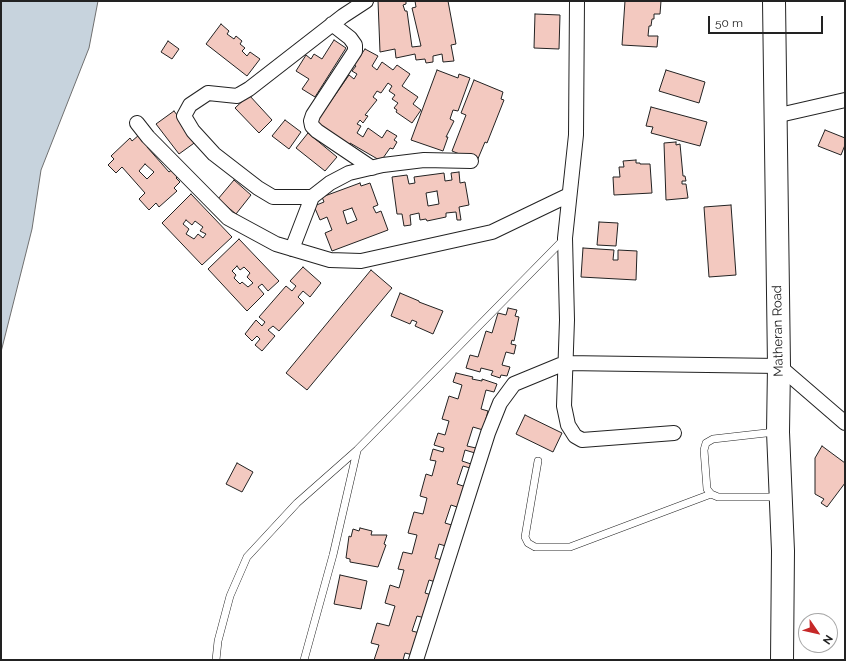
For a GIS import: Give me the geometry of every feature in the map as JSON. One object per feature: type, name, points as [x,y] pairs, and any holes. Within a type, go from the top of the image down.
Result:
[{"type":"main road","name":"Matheran Road","points":[[774,1],[779,366],[778,432],[782,497],[782,660]]},
{"type":"street","points":[[312,197],[273,197],[258,188],[214,154],[193,131],[184,116],[190,105],[208,93],[237,96],[332,24],[366,1]]},
{"type":"street","points":[[578,1],[576,135],[565,238],[567,320],[564,406],[568,425],[575,436],[582,440],[674,433]]},
{"type":"street","points":[[332,24],[350,38],[354,45],[354,51],[313,115],[311,121],[312,126],[317,131],[372,168]]},
{"type":"street","points":[[775,116],[845,100]]},
{"type":"street","points":[[137,123],[148,137],[228,218],[276,244],[330,260],[361,261],[492,232],[569,194]]},
{"type":"street","points":[[292,249],[312,197],[330,183],[349,174],[372,168],[424,160],[471,161]]},
{"type":"street","points":[[416,660],[488,433],[500,403],[514,384],[565,363],[779,366],[845,423]]},
{"type":"lane","points":[[216,660],[218,641],[230,596],[247,557],[297,503],[357,450],[565,238]]},
{"type":"lane","points":[[778,432],[712,439],[706,443],[704,450],[708,490],[711,494],[718,497],[782,497]]},
{"type":"lane","points":[[304,660],[333,556],[357,450]]},
{"type":"lane","points":[[538,461],[525,537],[528,543],[535,548],[570,547],[711,494]]},
{"type":"shaded area","points":[[1,1],[98,1],[89,48],[41,170],[32,229],[1,352]]},
{"type":"building","points":[[378,1],[406,1],[406,4],[403,5],[405,11],[407,11],[412,47],[421,46],[412,8],[416,7],[415,1],[448,1],[456,44],[451,45],[454,61],[443,62],[442,54],[433,56],[433,62],[426,63],[425,59],[416,60],[415,54],[396,58],[395,49],[380,52]]},
{"type":"building","points":[[625,1],[661,1],[660,14],[654,14],[654,19],[652,19],[651,26],[649,26],[648,36],[658,36],[657,47],[622,45]]},
{"type":"building","points":[[535,14],[560,15],[559,49],[534,48]]},
{"type":"building","points":[[221,24],[229,31],[227,34],[234,39],[236,36],[242,41],[240,44],[245,48],[242,51],[247,56],[250,52],[260,59],[247,76],[206,44]]},
{"type":"building","points":[[334,40],[346,48],[315,97],[302,89],[309,79],[296,71],[306,55],[311,59],[314,54],[322,59]]},
{"type":"building","points":[[168,41],[179,49],[172,59],[161,52]]},
{"type":"building","points":[[365,49],[378,56],[372,66],[377,70],[382,62],[393,70],[397,65],[410,74],[402,86],[418,97],[413,104],[421,110],[412,123],[396,112],[397,110],[394,108],[398,103],[392,99],[395,95],[389,91],[392,86],[388,83],[381,93],[377,91],[373,97],[377,100],[365,115],[368,116],[363,123],[360,120],[357,124],[361,126],[357,133],[363,137],[368,128],[382,138],[387,130],[397,136],[394,140],[397,142],[393,149],[390,148],[381,161],[350,143],[347,148],[334,140],[337,136],[331,132],[330,134],[315,124],[349,75],[354,79],[357,74],[352,71],[356,66],[354,65]]},
{"type":"building","points":[[437,70],[458,78],[459,74],[470,78],[458,111],[453,110],[450,119],[454,121],[446,137],[448,137],[443,151],[411,140]]},
{"type":"building","points":[[666,70],[705,82],[699,103],[659,91]]},
{"type":"building","points":[[474,80],[503,92],[501,99],[504,100],[487,143],[485,142],[477,161],[452,151],[466,115],[461,113]]},
{"type":"building","points":[[249,95],[272,120],[259,133],[235,108]]},
{"type":"building","points":[[651,107],[707,122],[700,146],[651,133],[653,127],[646,126]]},
{"type":"building","points":[[174,111],[197,141],[179,154],[156,124]]},
{"type":"building","points":[[285,120],[301,132],[289,149],[272,136]]},
{"type":"building","points":[[825,130],[845,138],[845,145],[841,155],[818,146]]},
{"type":"building","points":[[308,133],[337,157],[325,171],[296,148]]},
{"type":"building","points":[[139,135],[150,144],[147,147],[169,172],[173,169],[178,176],[176,178],[180,182],[174,188],[177,191],[159,207],[156,203],[149,210],[139,199],[145,193],[122,167],[116,173],[108,165],[114,159],[111,156],[130,138],[132,141]],"holes":[[[145,164],[154,172],[147,179],[139,171]]]},
{"type":"building","points":[[676,142],[676,145],[680,144],[683,176],[685,176],[686,181],[682,181],[682,184],[686,184],[688,198],[666,200],[664,143]]},
{"type":"building","points":[[636,160],[636,163],[650,164],[652,193],[614,195],[613,177],[620,177],[619,167],[624,167],[623,161]]},
{"type":"building","points":[[459,172],[460,183],[465,182],[469,205],[459,207],[461,220],[457,220],[456,212],[446,213],[446,217],[427,221],[426,219],[420,220],[419,213],[410,215],[411,225],[404,226],[402,214],[397,214],[392,177],[407,175],[409,184],[415,183],[414,177],[444,173],[445,181],[452,180],[451,173]],"holes":[[[437,191],[439,204],[428,206],[426,193]]]},
{"type":"building","points":[[234,180],[251,195],[236,214],[218,199]]},
{"type":"building","points":[[360,183],[361,186],[370,183],[378,205],[373,207],[376,213],[381,211],[388,230],[332,251],[325,233],[332,230],[327,217],[320,220],[314,206],[324,202],[322,197]],"holes":[[[352,208],[357,220],[347,224],[343,211]]]},
{"type":"building","points":[[191,194],[232,237],[202,265],[162,223]],"holes":[[[186,220],[192,225],[195,221],[203,227],[200,231],[206,234],[203,238],[198,234],[194,239],[186,234],[189,229],[183,224]]]},
{"type":"building","points":[[731,205],[736,275],[709,277],[704,207]]},
{"type":"building","points":[[599,222],[618,223],[616,246],[597,245]]},
{"type":"building","points":[[239,239],[279,281],[268,291],[262,284],[258,287],[264,294],[247,311],[208,269]],"holes":[[[237,266],[240,270],[244,267],[250,273],[247,277],[253,283],[248,287],[242,282],[240,284],[234,278],[236,275],[232,271]]]},
{"type":"building","points":[[583,248],[614,250],[613,260],[618,260],[618,250],[637,251],[636,280],[581,277]]},
{"type":"building","points":[[303,267],[321,283],[310,297],[303,291],[298,297],[304,303],[279,331],[273,326],[268,330],[275,336],[262,351],[255,345],[260,339],[257,336],[252,341],[245,334],[256,320],[262,326],[265,322],[259,317],[286,286],[292,291],[296,286],[290,281]]},
{"type":"building","points":[[371,270],[392,288],[307,390],[286,373]]},
{"type":"building","points":[[400,293],[443,311],[433,334],[415,326],[417,322],[412,320],[410,324],[391,316]]},
{"type":"building","points":[[508,308],[517,310],[515,316],[519,317],[514,341],[512,340],[511,344],[516,345],[514,354],[506,352],[502,365],[510,367],[507,376],[501,375],[500,378],[491,375],[493,371],[481,368],[480,372],[466,368],[470,355],[478,357],[486,331],[492,333],[498,313],[506,315]]},
{"type":"building","points":[[456,373],[473,377],[472,379],[482,381],[482,379],[497,384],[494,392],[486,390],[481,409],[488,411],[483,430],[473,427],[467,446],[476,448],[475,453],[465,450],[462,461],[471,464],[470,468],[463,466],[457,484],[466,487],[460,508],[451,505],[445,523],[455,526],[449,547],[439,544],[435,558],[445,561],[439,583],[429,580],[425,593],[432,595],[425,618],[417,616],[412,631],[420,633],[413,655],[405,653],[403,660],[374,660],[379,645],[371,643],[377,623],[389,626],[395,606],[385,603],[390,585],[399,588],[404,570],[398,569],[403,552],[412,554],[417,535],[408,533],[414,512],[423,514],[427,498],[420,496],[426,474],[432,476],[436,461],[430,460],[433,449],[443,452],[444,448],[434,445],[438,433],[445,435],[449,421],[442,419],[449,396],[458,399],[462,385],[453,382]]},
{"type":"building","points":[[525,415],[562,433],[553,452],[516,434]]},
{"type":"building","points":[[822,446],[845,463],[845,483],[827,507],[821,503],[824,499],[815,494],[815,458]]},
{"type":"building","points":[[237,463],[253,472],[242,492],[226,484]]},
{"type":"building","points":[[360,528],[372,531],[371,535],[387,535],[384,544],[386,545],[378,567],[350,562],[350,559],[346,558],[349,536],[351,537],[353,529],[359,531]]},
{"type":"building","points":[[340,575],[367,581],[361,609],[334,604]]}]
